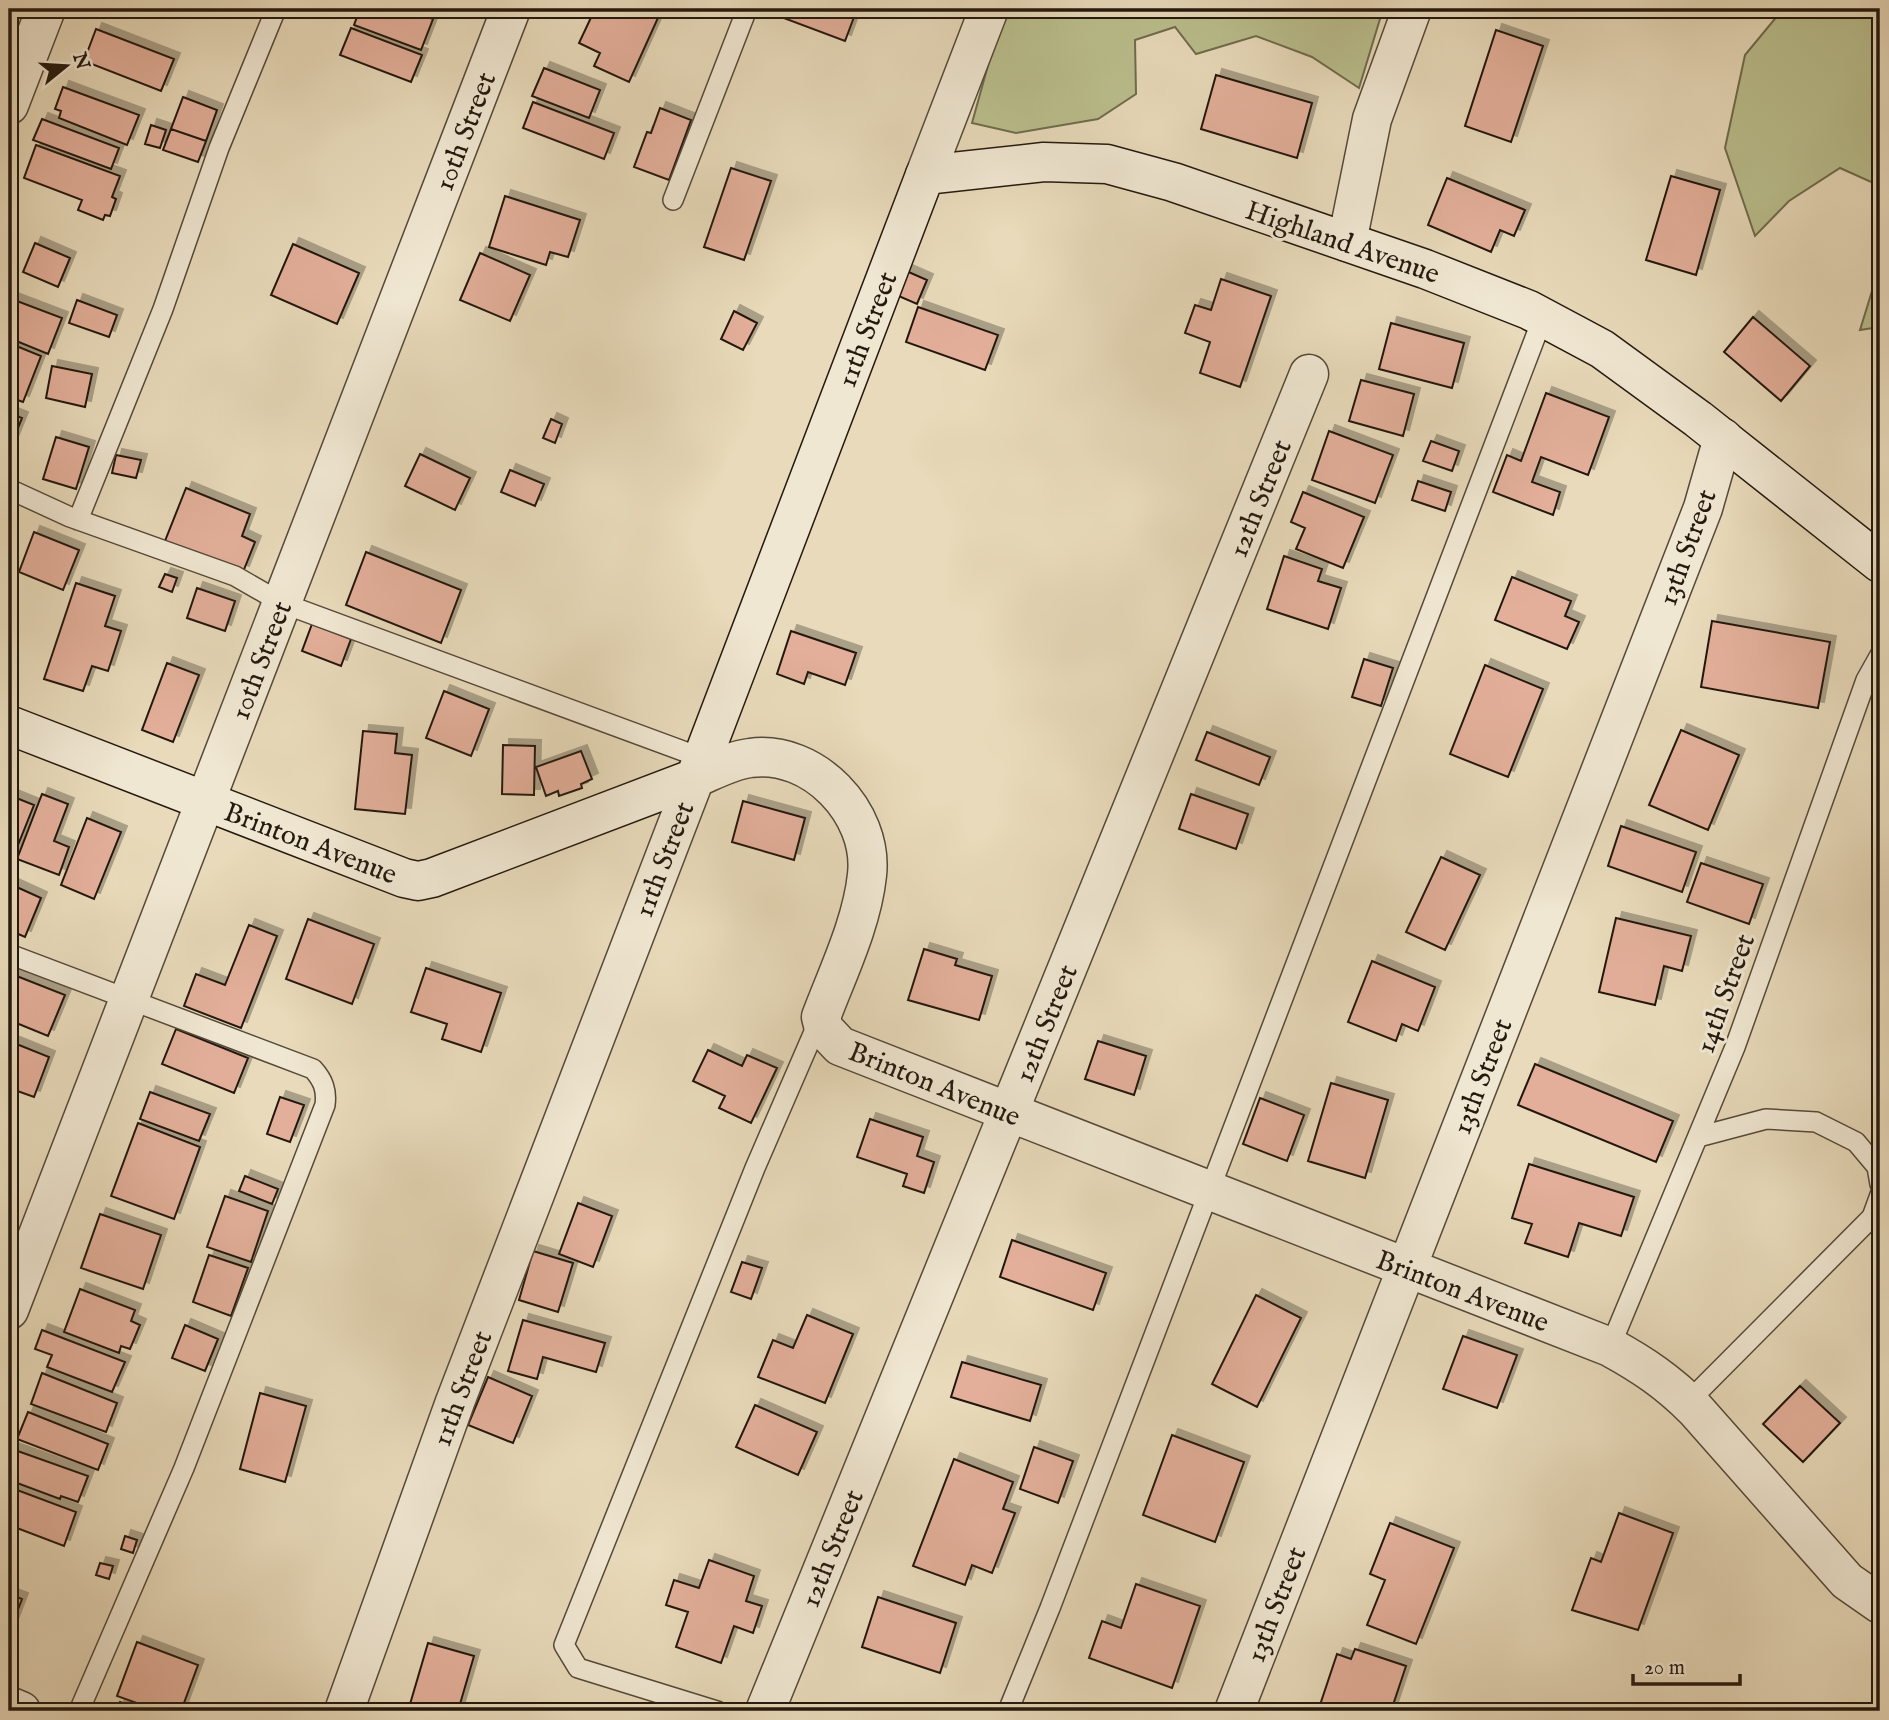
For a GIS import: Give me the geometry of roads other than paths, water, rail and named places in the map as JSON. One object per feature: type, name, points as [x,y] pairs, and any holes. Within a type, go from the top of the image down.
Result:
[{"type":"street","points":[[9,105],[46,9]]},
{"type":"street","name":"10th Street","points":[[9,1310],[512,9]]},
{"type":"street","name":"11th Street","points":[[344,1711],[455,1402],[989,9]]},
{"type":"street","points":[[1347,242],[1372,119],[1412,9]]},
{"type":"street","name":"Highland Avenue","points":[[925,175],[1044,162],[1107,164],[1173,182],[1425,269],[1543,317],[1602,349],[1723,438],[1880,563]]},
{"type":"street","name":"12th Street","points":[[765,1711],[1309,374]]},
{"type":"street","name":"13th Street","points":[[1234,1711],[1703,508],[1723,438]]},
{"type":"street","name":"Brinton Avenue","points":[[9,725],[404,878],[418,881],[432,878],[698,768],[748,758],[770,757],[793,762],[821,778],[843,799],[859,823],[867,845],[868,872],[864,898],[821,1017],[824,1029],[840,1046],[1610,1347],[1648,1368],[1688,1402],[1847,1581],[1880,1604]]},
{"type":"street","points":[[9,1706],[21,1711]]},
{"type":"lane","points":[[78,520],[163,309],[219,148],[276,9]]},
{"type":"lane","points":[[673,200],[747,9]]},
{"type":"lane","points":[[1008,1711],[1050,1608],[1543,317]]},
{"type":"lane","points":[[9,489],[78,520],[235,576],[282,603],[698,768]]},
{"type":"lane","name":"14th Street","points":[[1610,1347],[1735,1047],[1866,680],[1880,655]]},
{"type":"lane","points":[[9,954],[313,1069],[320,1077],[326,1095],[320,1118],[184,1468],[79,1711]]},
{"type":"lane","points":[[717,1711],[578,1668],[564,1645],[755,1168],[821,1017]]},
{"type":"lane","points":[[1698,1137],[1766,1119],[1816,1122],[1856,1142],[1877,1167],[1880,1184]]},
{"type":"lane","points":[[1688,1402],[1872,1217],[1880,1195]]}]
